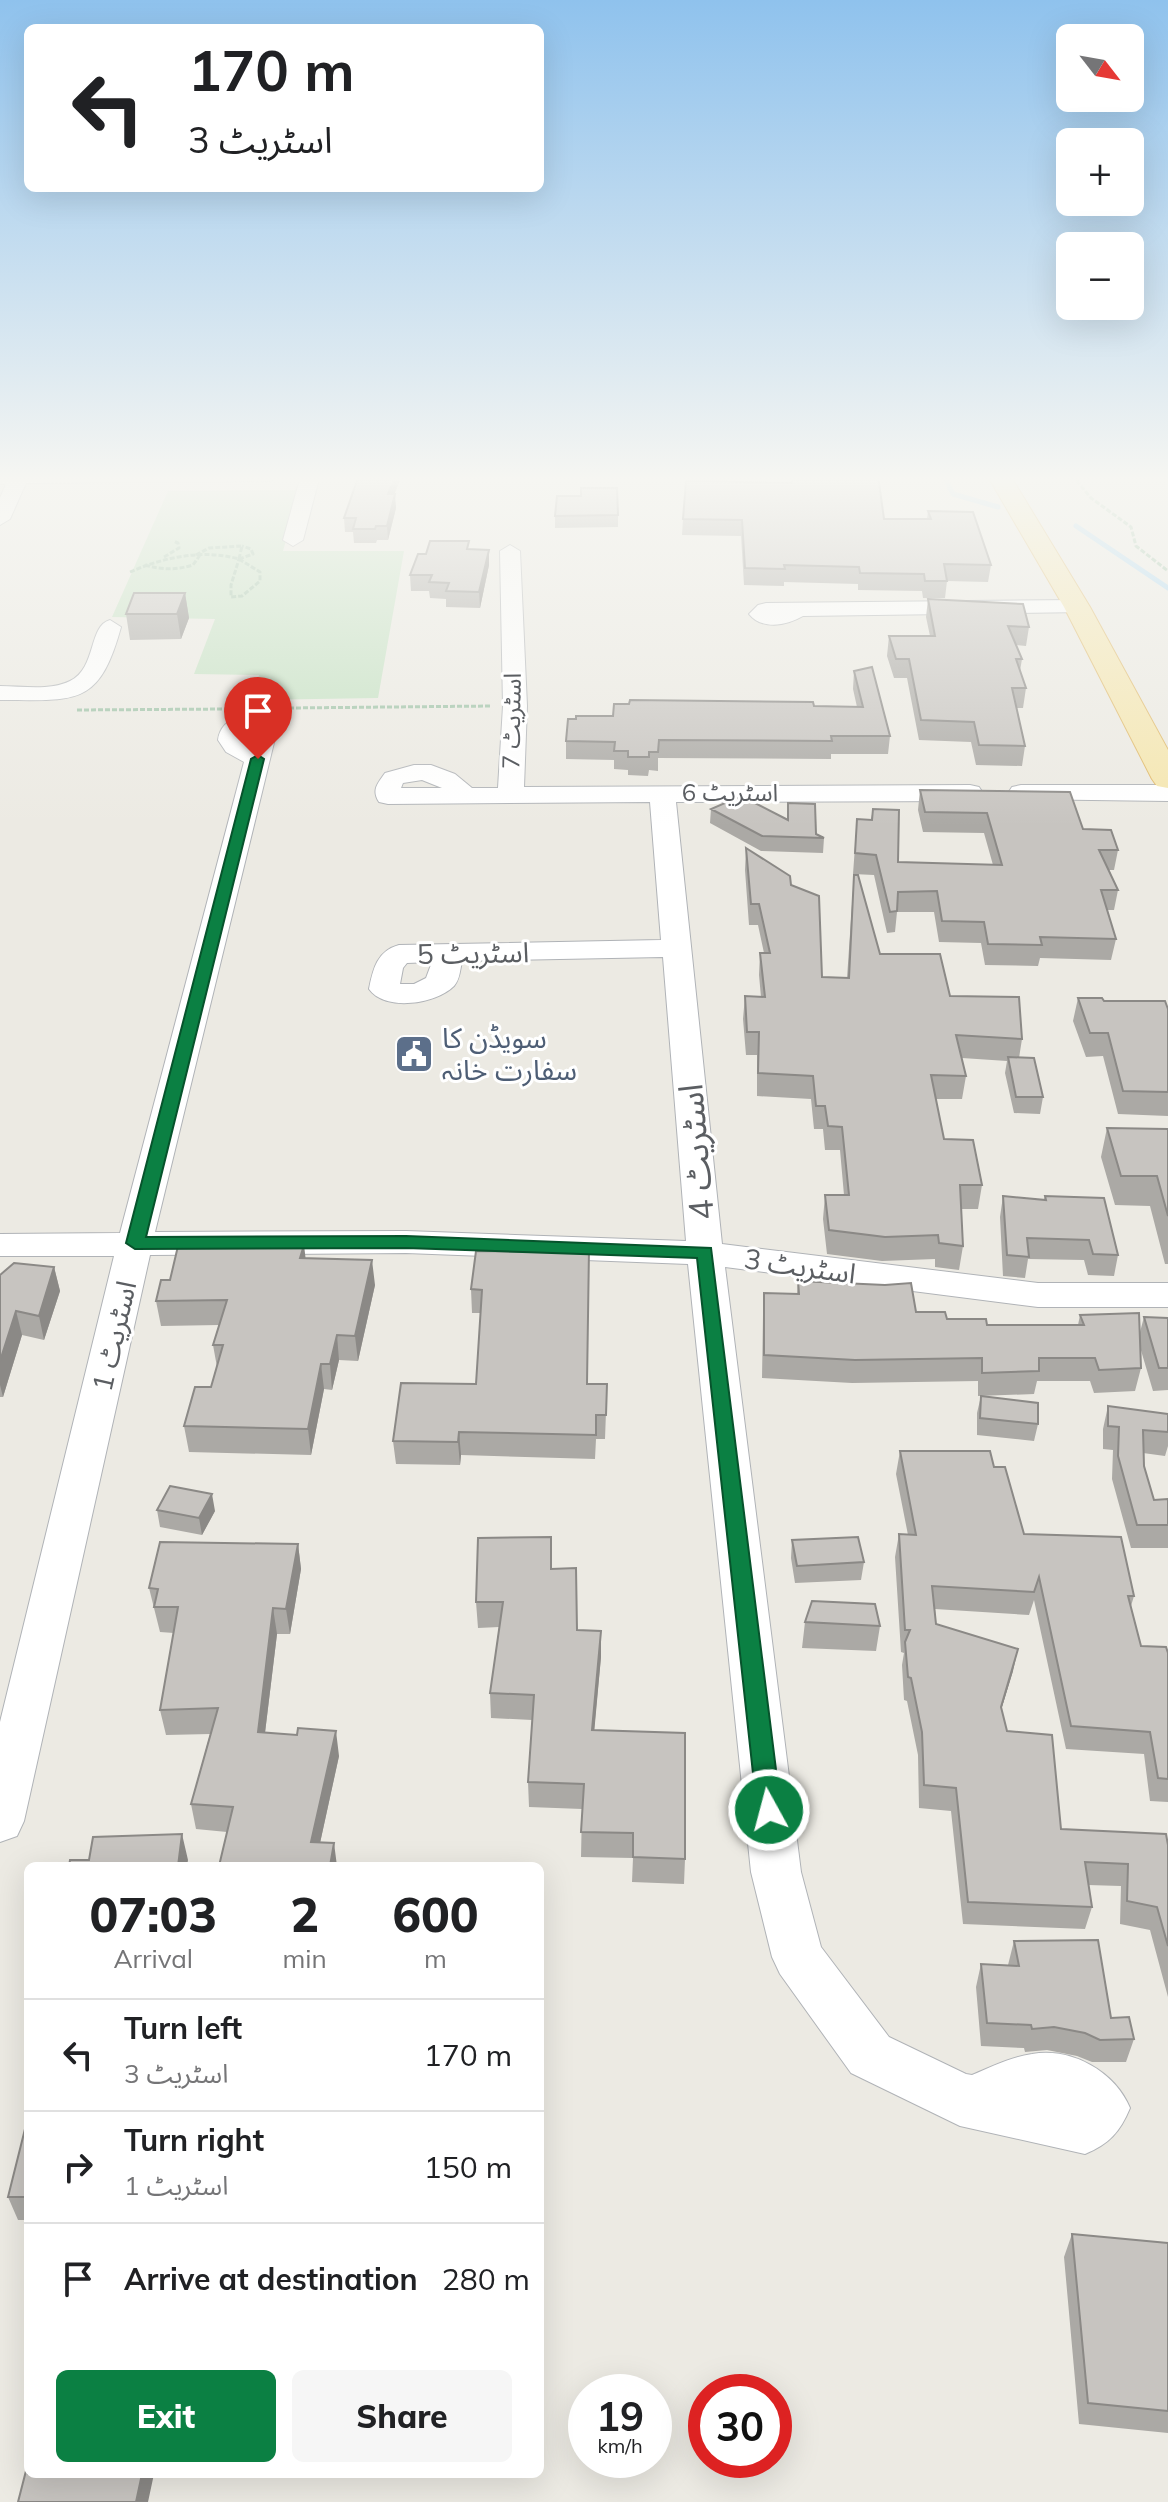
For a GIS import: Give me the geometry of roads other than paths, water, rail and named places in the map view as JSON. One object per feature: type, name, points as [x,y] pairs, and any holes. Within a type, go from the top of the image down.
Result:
[{"type":"main road","points":[[1068,592],[1168,779]]},
{"type":"main road","points":[[1092,592],[1160,710]]},
{"type":"street","name":"اسٹریٹ 7","points":[[511,592],[515,706],[511,794]]},
{"type":"street","points":[[797,610],[791,615],[777,618],[764,618],[760,614],[766,610],[1077,607]]},
{"type":"street","points":[[0,693],[58,692],[82,682],[96,670],[110,627]]},
{"type":"street","name":"اسٹریٹ 1","points":[[0,1821],[135,1243],[258,759]]},
{"type":"street","name":"اسٹریٹ 6","points":[[462,792],[450,780],[432,771],[394,778],[388,787],[388,796],[1168,793]]},
{"type":"street","name":"اسٹریٹ 4","points":[[662,793],[705,1253],[776,1872],[798,1957],[870,2055],[960,2099],[1085,2127],[1103,2108],[1084,2088],[1045,2078],[1023,2080],[983,2097]]},
{"type":"street","name":"اسٹریٹ 5","points":[[448,954],[444,979],[434,987],[416,995],[384,989],[388,967],[399,954],[677,948]]},
{"type":"street","name":"اسٹریٹ 3","points":[[0,1245],[406,1242],[705,1253],[1038,1295],[1168,1295]]},
{"type":"place","name":"سویڈن کا سفارت خانہ","points":[[414,1054]]}]
